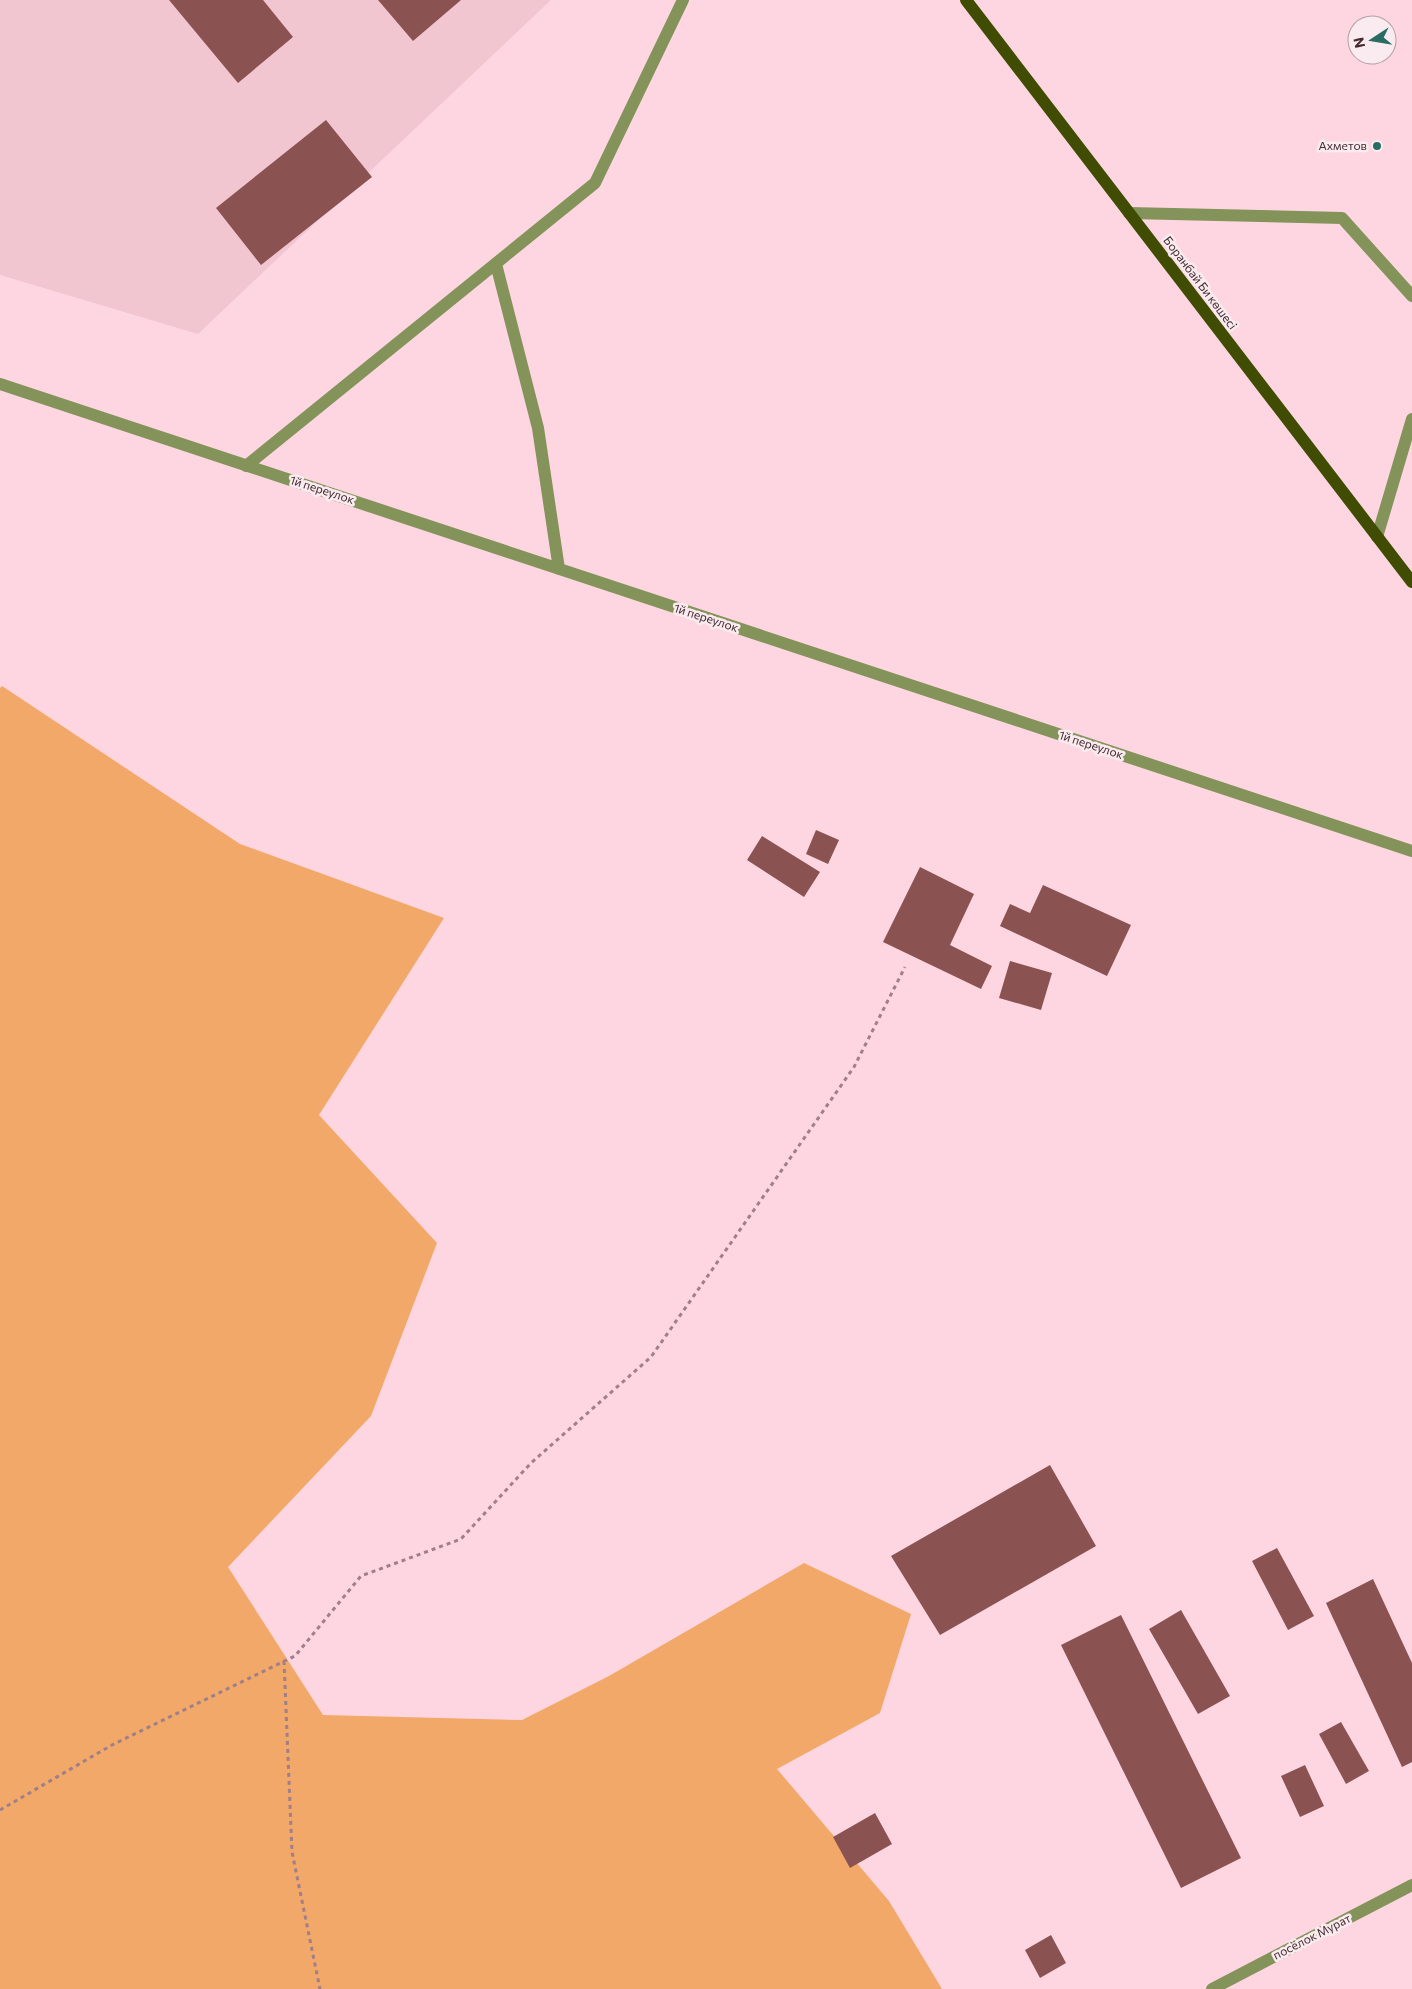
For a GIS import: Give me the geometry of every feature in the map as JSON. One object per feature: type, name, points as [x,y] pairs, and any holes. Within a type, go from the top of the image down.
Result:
[{"type":"main road","name":"Боранбай Би көшесі","points":[[966,0],[1412,582]]},
{"type":"street","points":[[246,466],[595,184],[683,0]]},
{"type":"street","points":[[1129,213],[1342,218],[1412,296]]},
{"type":"street","points":[[496,264],[538,428],[559,569]]},
{"type":"street","name":"1й переулок","points":[[0,384],[1412,851]]},
{"type":"street","points":[[1377,537],[1412,419]]},
{"type":"street","name":"посёлок Мурат","points":[[1212,1989],[1412,1885]]},
{"type":"path","points":[[0,1810],[112,1746],[295,1656],[361,1576],[461,1539],[531,1464],[651,1357],[854,1068],[905,967]]},
{"type":"path","points":[[284,1661],[292,1852],[320,1989]]},
{"type":"shaded area","points":[[0,0],[551,0],[198,334],[0,275]]},
{"type":"shaded area","points":[[2,686],[240,844],[444,918],[319,1115],[437,1243],[371,1416],[228,1567],[323,1715],[522,1720],[609,1676],[804,1563],[911,1614],[880,1713],[777,1769],[889,1901],[942,1989],[0,1989],[0,688]]},
{"type":"building","points":[[169,0],[263,0],[293,37],[238,83]]},
{"type":"building","points":[[378,0],[461,0],[413,41]]},
{"type":"building","points":[[326,120],[372,177],[261,265],[216,208]]},
{"type":"building","points":[[816,830],[839,840],[828,864],[806,854]]},
{"type":"building","points":[[762,836],[820,872],[804,897],[747,860]]},
{"type":"building","points":[[920,867],[974,894],[950,945],[992,966],[981,989],[883,942]]},
{"type":"building","points":[[1043,885],[1131,925],[1107,976],[1000,926],[1010,904],[1030,913]]},
{"type":"building","points":[[1010,961],[1052,973],[1041,1010],[999,998]]},
{"type":"building","points":[[1050,1465],[1096,1546],[940,1635],[891,1556]]},
{"type":"building","points":[[1277,1548],[1314,1616],[1288,1630],[1252,1561]]},
{"type":"building","points":[[1373,1579],[1412,1663],[1412,1762],[1402,1767],[1326,1603]]},
{"type":"building","points":[[1181,1610],[1230,1696],[1198,1714],[1149,1629]]},
{"type":"building","points":[[1121,1615],[1241,1858],[1181,1888],[1061,1645]]},
{"type":"building","points":[[1341,1722],[1369,1771],[1346,1784],[1319,1734]]},
{"type":"building","points":[[1305,1765],[1324,1806],[1300,1817],[1281,1776]]},
{"type":"building","points":[[875,1813],[892,1844],[850,1868],[833,1837]]},
{"type":"building","points":[[1051,1935],[1066,1963],[1040,1978],[1025,1950]]},
{"type":"place","name":"Ахметов","points":[[1377,146]]}]
